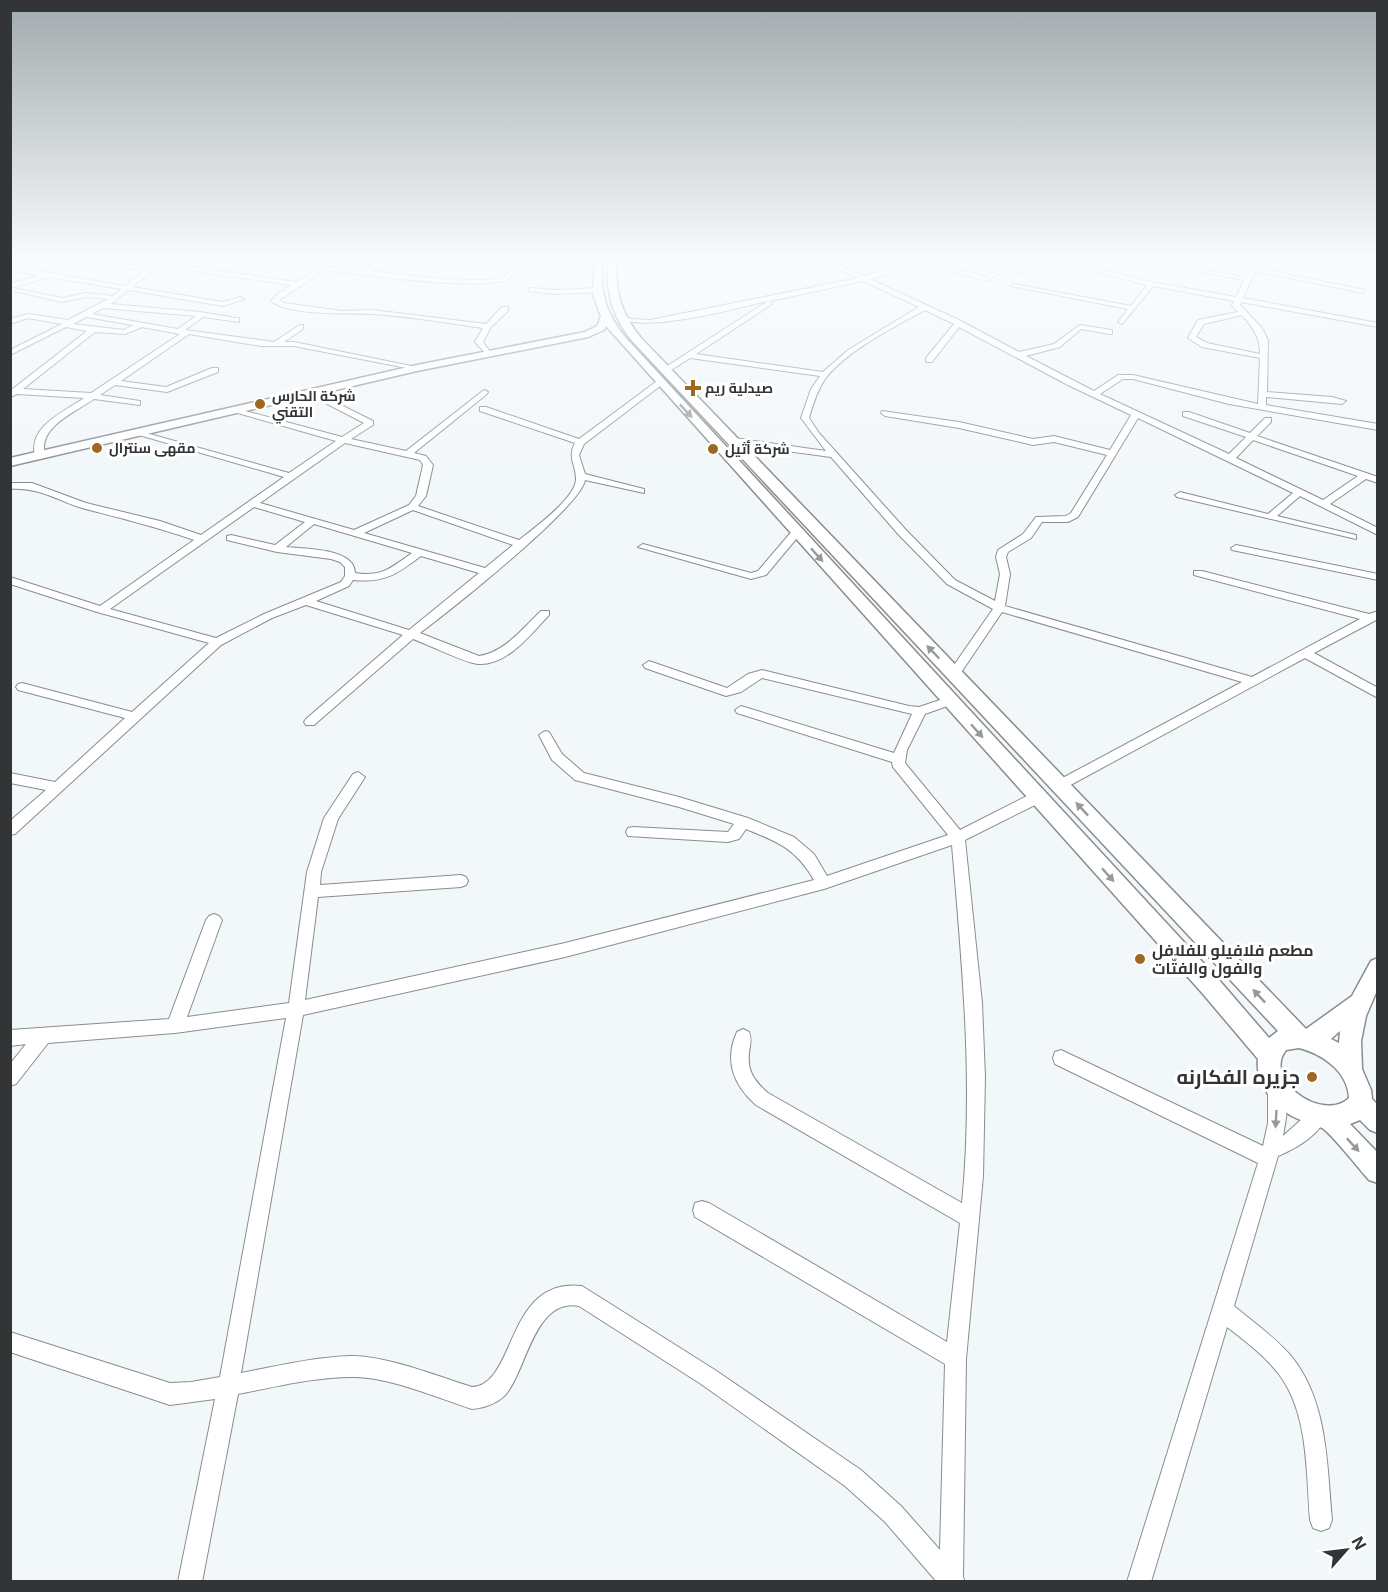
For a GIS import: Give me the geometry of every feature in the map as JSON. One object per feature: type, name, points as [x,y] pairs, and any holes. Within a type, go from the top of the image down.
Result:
[{"type":"main road","points":[[619,333],[621,339],[734,441],[1305,1040],[1333,1052],[1351,1070]]},
{"type":"main road","points":[[630,333],[638,341],[663,377],[759,490],[1268,1054]]},
{"type":"main road","points":[[10,462],[487,353],[588,334],[621,339]]},
{"type":"main road","points":[[759,490],[775,485]]},
{"type":"main road","points":[[1323,1117],[1342,1117],[1353,1112],[1359,1102],[1360,1092],[1351,1070],[1352,1019],[1358,1002],[1377,967]]},
{"type":"main road","points":[[1358,1002],[1348,1013],[1305,1040],[1280,1041],[1268,1054],[1267,1064],[1270,1076],[1277,1088],[1295,1105],[1323,1117],[1377,1171]]},
{"type":"main road","points":[[1359,1102],[1377,1122]]},
{"type":"street","points":[[10,353],[49,333]]},
{"type":"street","points":[[13,393],[89,333]]},
{"type":"street","points":[[39,456],[38,440],[48,427],[182,333]]},
{"type":"street","points":[[192,333],[261,344],[294,344],[417,368]]},
{"type":"street","points":[[276,344],[291,333]]},
{"type":"street","points":[[485,333],[479,345],[487,353]]},
{"type":"street","points":[[638,341],[639,333]]},
{"type":"street","points":[[310,722],[411,634],[460,597],[555,513],[580,487],[581,476],[574,459],[574,449],[580,442],[688,355],[722,333]]},
{"type":"street","points":[[880,333],[842,356],[824,374],[808,402],[806,418],[816,435],[833,455],[902,532],[951,582],[999,608],[1252,681]]},
{"type":"street","points":[[929,360],[950,333]]},
{"type":"street","points":[[977,333],[1094,394],[1230,458],[1377,532]]},
{"type":"street","points":[[1018,355],[1051,348],[1062,343],[1070,333]]},
{"type":"street","points":[[1195,333],[1192,338],[1205,345],[1264,357]]},
{"type":"street","points":[[1261,333],[1264,340],[1262,407]]},
{"type":"street","points":[[688,355],[824,374]]},
{"type":"street","points":[[113,382],[167,390],[215,370]]},
{"type":"street","points":[[1094,394],[1127,376],[1262,407],[1377,427]]},
{"type":"street","points":[[408,454],[484,392]]},
{"type":"street","points":[[13,393],[92,396],[137,403]]},
{"type":"street","points":[[101,610],[370,423],[310,393]]},
{"type":"street","points":[[1264,394],[1288,397],[1304,395],[1342,401]]},
{"type":"street","points":[[483,409],[580,442]]},
{"type":"street","points":[[237,410],[343,440],[423,458],[428,465],[421,496],[412,507],[354,534]]},
{"type":"street","points":[[885,413],[959,425],[1034,442],[1054,439]]},
{"type":"street","points":[[954,674],[999,608],[1005,574],[1001,557],[1003,550],[1027,536],[1039,519],[1072,518],[1101,475],[1136,414]]},
{"type":"street","points":[[1186,414],[1377,480]]},
{"type":"street","points":[[978,418],[984,424],[1112,453]]},
{"type":"street","points":[[1230,458],[1268,420]]},
{"type":"street","points":[[142,433],[292,477]]},
{"type":"street","points":[[734,441],[833,455]]},
{"type":"street","points":[[581,476],[641,491]]},
{"type":"street","points":[[1323,505],[1364,476]]},
{"type":"street","points":[[10,486],[29,485],[83,505],[156,523],[202,539]]},
{"type":"street","points":[[1270,517],[1298,493]]},
{"type":"street","points":[[1180,495],[1352,537]]},
{"type":"street","points":[[255,504],[487,572]]},
{"type":"street","points":[[412,507],[520,544]]},
{"type":"street","points":[[277,549],[312,521]]},
{"type":"street","points":[[643,547],[751,576],[762,573],[797,532]]},
{"type":"street","points":[[12,828],[217,642],[243,627],[307,602],[345,584],[350,576],[350,567],[344,560],[333,556],[277,549],[231,538]]},
{"type":"street","points":[[1236,548],[1377,577]]},
{"type":"street","points":[[350,576],[372,580],[382,578],[420,552]]},
{"type":"street","points":[[1198,573],[1374,616]]},
{"type":"street","points":[[10,580],[101,610],[217,642]]},
{"type":"street","points":[[307,602],[411,634],[478,660],[488,660],[501,655],[545,614]]},
{"type":"street","points":[[1060,785],[1374,616]]},
{"type":"street","points":[[1305,653],[1377,694]]},
{"type":"street","points":[[649,665],[726,692],[738,689],[753,675],[762,674],[897,708],[920,711],[949,701]]},
{"type":"street","points":[[22,687],[136,717]]},
{"type":"street","points":[[741,710],[897,759],[903,771],[958,837],[974,1003],[976,1077],[970,1218],[956,1359],[952,1581]]},
{"type":"street","points":[[897,759],[920,711]]},
{"type":"street","points":[[545,735],[557,757],[580,777],[679,802],[743,822],[789,840],[809,858],[824,883]]},
{"type":"street","points":[[190,1581],[213,1472],[296,1010],[314,872],[331,818],[358,777]]},
{"type":"street","points":[[10,778],[57,787]]},
{"type":"street","points":[[10,1038],[175,1026],[296,1010],[565,950],[824,883],[958,837],[1038,797]]},
{"type":"street","points":[[633,832],[728,837],[734,835],[743,822]]},
{"type":"street","points":[[312,891],[461,881]]},
{"type":"street","points":[[175,1026],[214,920]]},
{"type":"street","points":[[10,1078],[42,1037]]},
{"type":"street","points":[[743,1037],[738,1063],[741,1079],[756,1095],[970,1218]]},
{"type":"street","points":[[1061,1058],[1270,1154]]},
{"type":"street","points":[[1139,1581],[1270,1154],[1277,1123],[1277,1088]]},
{"type":"street","points":[[1270,1154],[1293,1141],[1323,1117]]},
{"type":"street","points":[[702,1210],[956,1359]]},
{"type":"street","points":[[10,1342],[170,1394],[191,1393],[293,1373],[353,1366],[392,1373],[472,1398],[481,1398],[502,1383],[538,1311],[552,1300],[568,1294],[582,1296],[708,1377],[853,1478],[893,1514],[952,1581]]},
{"type":"street","points":[[1223,1310],[1277,1357],[1293,1376],[1310,1416],[1322,1520]]},
{"type":"place","name":"صيدلية ريم","points":[[693,388]]},
{"type":"place","name":"شركة الحارس التقني","points":[[260,404]]},
{"type":"place","name":"مقهى سنترال","points":[[97,448]]},
{"type":"place","name":"شركة أثيل","points":[[713,449]]},
{"type":"place","name":"مطعم فلافيلو للفلافل والفول والفتّات","points":[[1140,959]]},
{"type":"place","name":"جزيره الفكارنه","points":[[1312,1077]]}]
